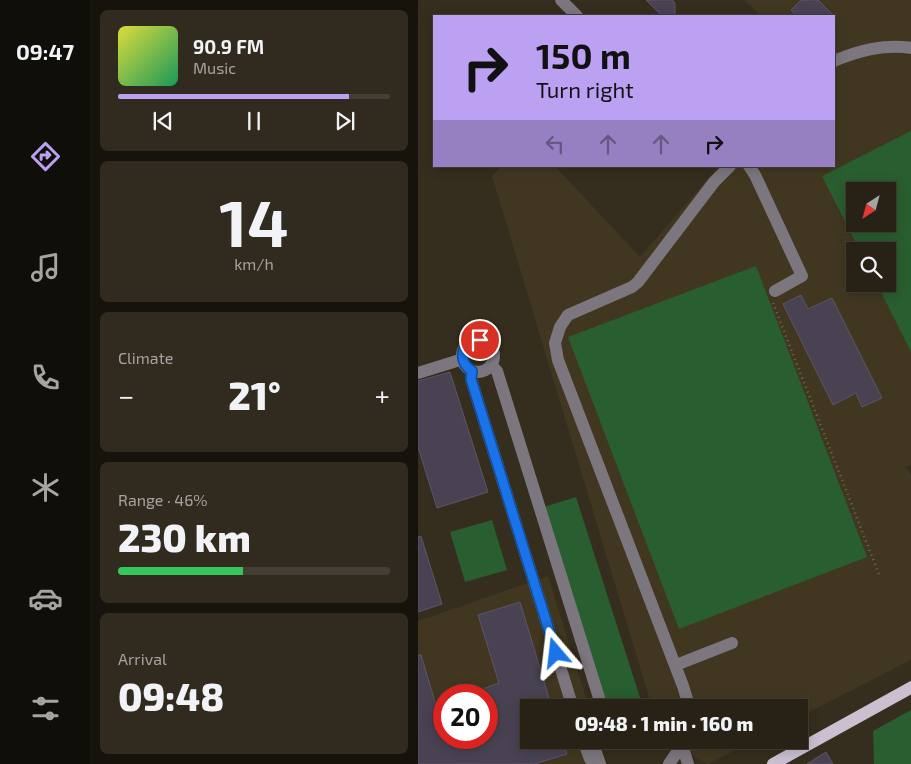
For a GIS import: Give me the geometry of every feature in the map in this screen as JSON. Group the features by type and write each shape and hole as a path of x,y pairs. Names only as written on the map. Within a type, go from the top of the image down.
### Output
{"main road":[{"path":"774,764 912,686"}],"street":[{"path":"561,0 576,15"},
{"path":"835,61 881,46 912,48"},
{"path":"687,699 676,666 558,360 555,343 560,327 568,315 632,287 638,282 714,182 729,167"},
{"path":"751,167 802,276 775,291"},
{"path":"509,366 494,368 483,371 472,371 462,359 467,339 475,341 487,336 494,354 494,368 599,699"},
{"path":"418,373 462,359"},
{"path":"472,371 471,379 570,699"},
{"path":"676,666 732,643"},
{"path":"586,749 591,764"},
{"path":"595,749 600,764"},
{"path":"669,764 678,749"},
{"path":"684,749 688,764"}],"path":[{"path":"775,291 772,301 880,577"}],"shaded area":[{"path":"744,0 911,0 912,464 906,467 912,476 911,660 808,712 808,699 650,699 492,176 501,167 556,167 640,257 718,167 835,167 835,15 760,15"},
{"path":"548,576 586,699 520,699 520,749 602,749 606,764 418,764 418,621"},
{"path":"679,749 737,749 708,764"}],"green space":[{"path":"911,131 911,352 881,292 896,292 896,242 855,242 850,232 896,232 896,182 846,182 846,223 822,176"},
{"path":"756,266 867,557 679,629 568,337"},
{"path":"576,497 640,699 605,699 544,507"},
{"path":"492,520 507,570 465,582 450,532"},
{"path":"911,710 911,764 874,764 873,731"}],"building":[{"path":"646,0 672,0 675,3 675,15 661,15"},
{"path":"801,0 818,0 833,15 796,15 791,10"},
{"path":"801,295 808,309 832,298 882,398 862,407 856,393 833,405 783,304"},
{"path":"450,372 488,492 437,508 418,447 418,381"},
{"path":"421,536 442,604 418,612 418,537"},
{"path":"520,602 549,699 520,699 520,749 565,749 567,754 534,764 418,764 418,655 421,655 433,695 433,749 498,749 498,684 496,684 499,683 478,615"},
{"path":"826,752 833,764 807,764"}],"route":[{"path":"480,340 470,342 466,346 462,359 464,364 472,371 471,379 556,653"}]}
